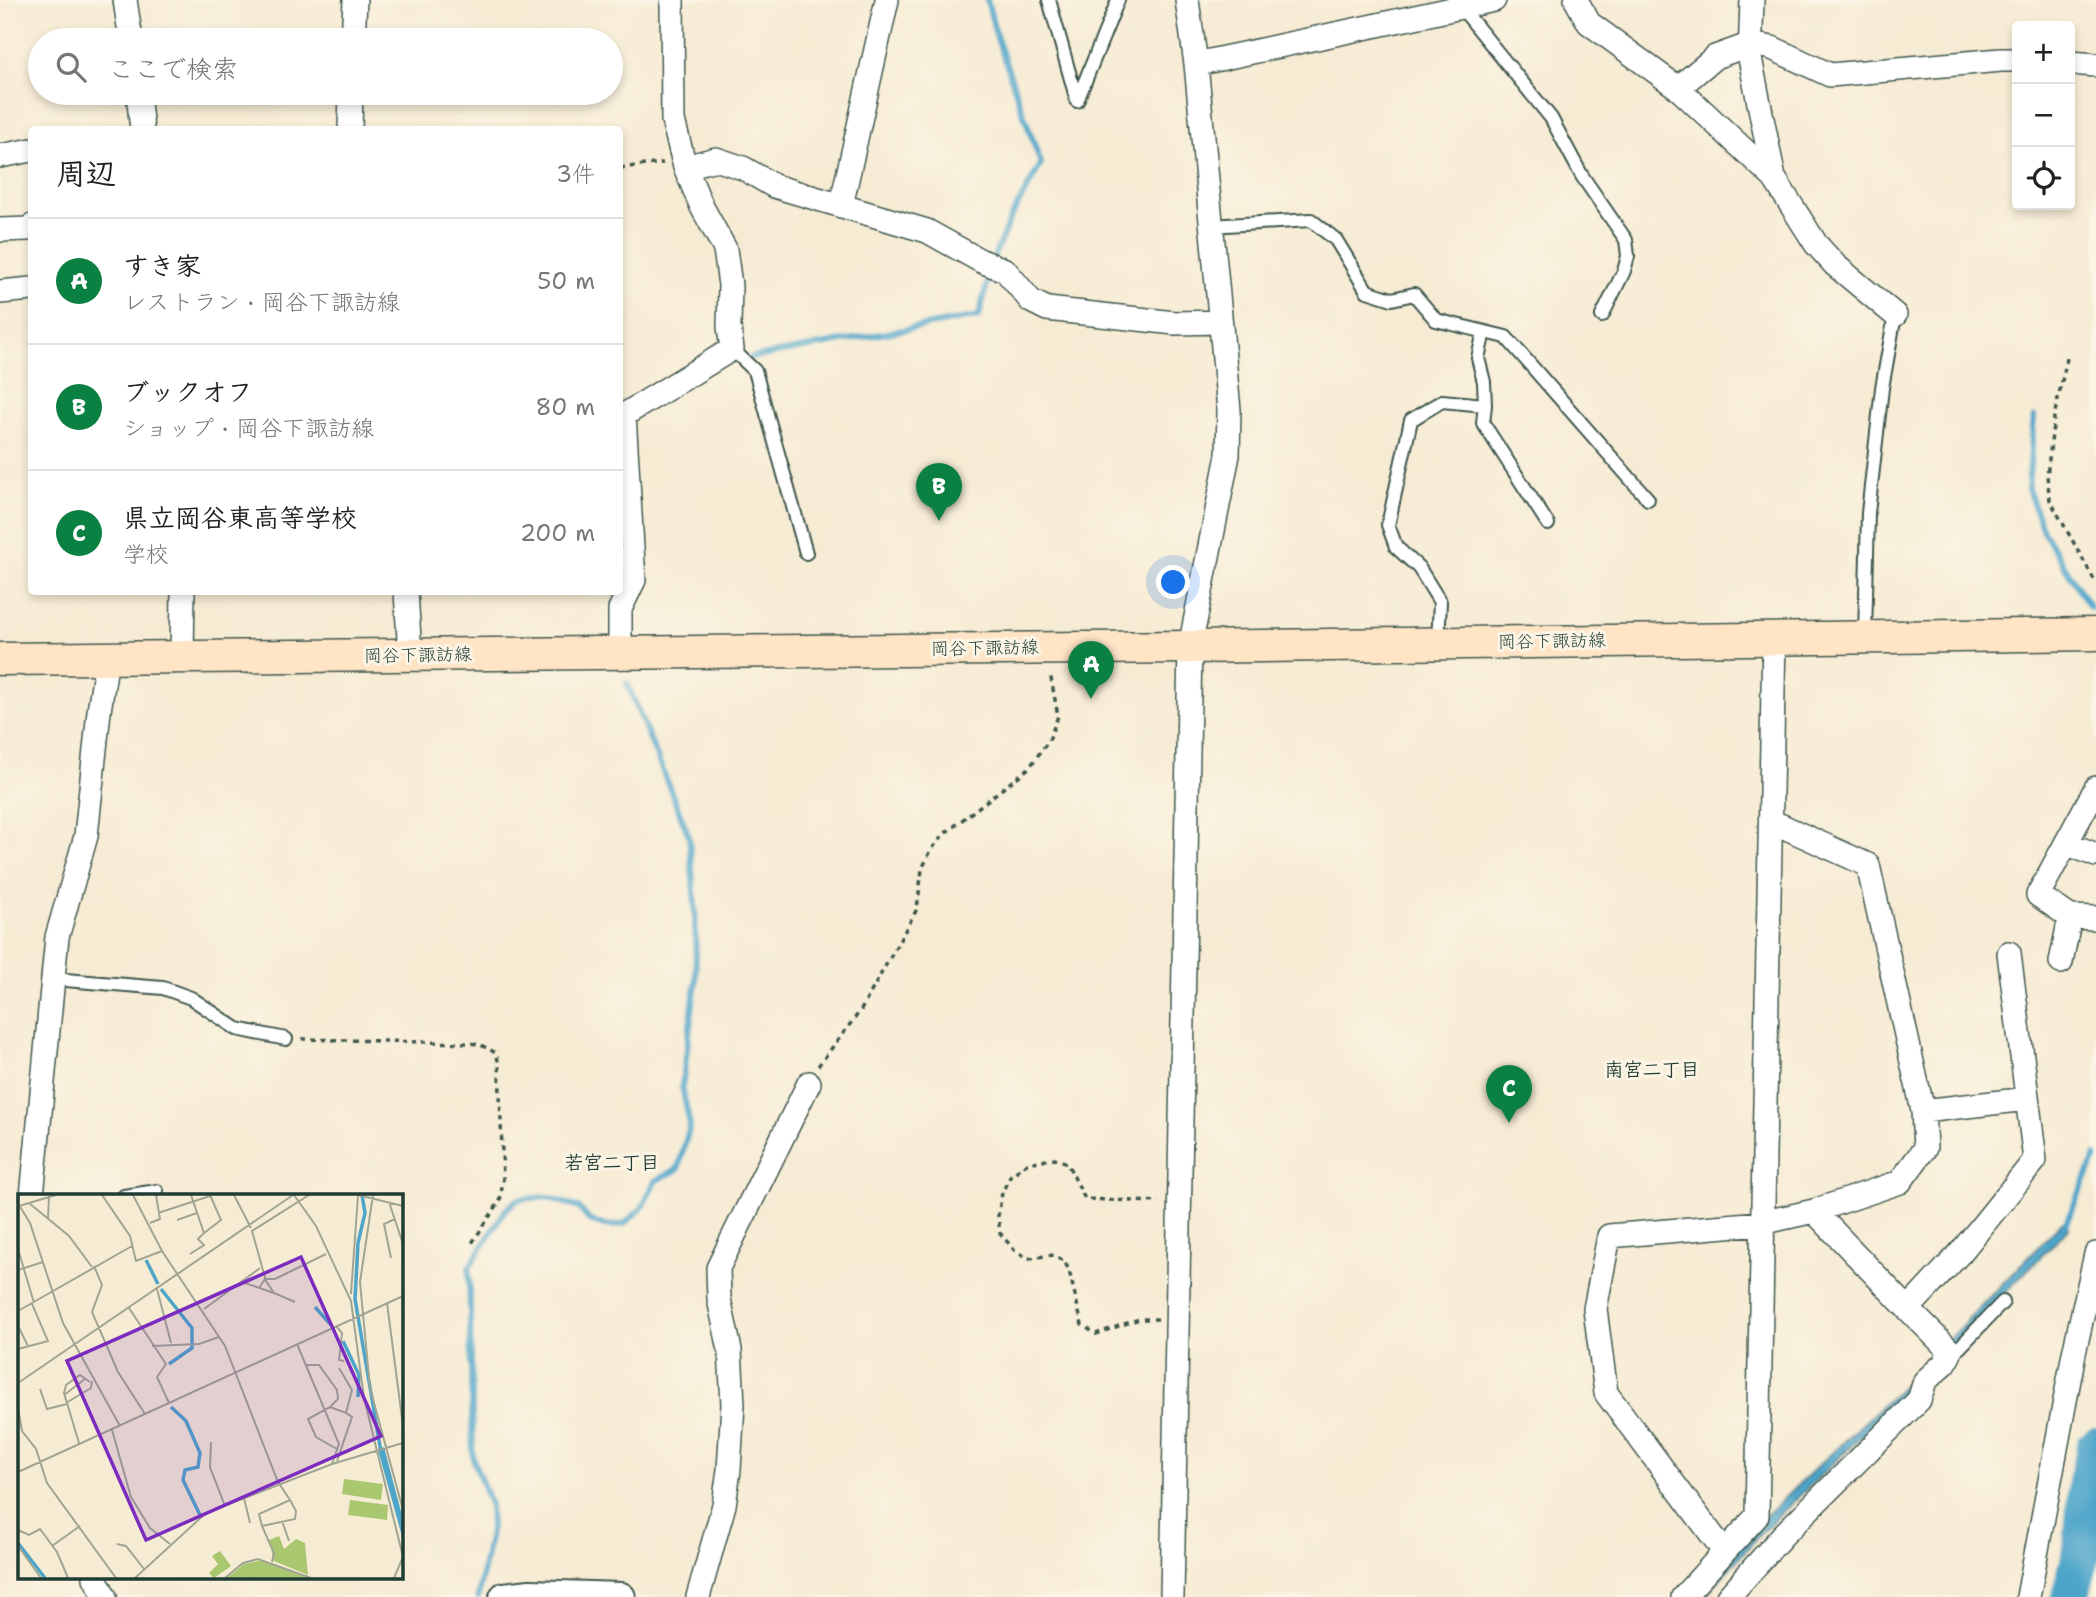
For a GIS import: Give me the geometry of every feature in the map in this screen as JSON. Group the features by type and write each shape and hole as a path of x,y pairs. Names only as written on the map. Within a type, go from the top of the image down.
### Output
{"main road":[{"name":"岡谷下諏訪線","path":"0,659 1190,647 2096,634"}],"street":[{"path":"125,0 129,28"},
{"path":"354,28 355,0"},
{"path":"620,652 620,609 634,580 624,415 732,349 729,327 730,285 725,249 702,207 684,164 673,120 673,0"},
{"path":"841,206 887,0"},
{"path":"1172,1597 1190,647 1228,455 1229,410 1196,64 1187,0"},
{"path":"1196,64 1414,13 1494,0"},
{"path":"1576,0 1589,23 1678,88 1774,178 1816,244 1835,265 1895,315"},
{"path":"1752,0 1750,58 1774,178"},
{"path":"1678,88 1715,57 1751,44 1772,48 1830,75 2012,61"},
{"path":"2075,63 2096,65"},
{"path":"139,105 142,126"},
{"path":"350,126 351,105"},
{"path":"0,156 28,151"},
{"path":"684,164 716,159 743,167 774,186 927,231 981,261 1005,270 1031,302 1047,309 1175,323 1220,322"},
{"path":"0,230 28,229"},
{"path":"0,292 28,289"},
{"path":"181,657 183,595"},
{"path":"406,595 410,655"},
{"path":"1683,1597 1757,1517 1774,638"},
{"path":"32,1194 57,937 86,836 107,658"},
{"path":"2096,788 2038,895 2070,917 2096,918"},
{"path":"1724,1551 1606,1393 1595,1308 1609,1236 1761,1223 1814,1211 1900,1182 1925,1148 1923,1111 1868,865 1771,821"},
{"path":"2066,843 2096,855"},
{"path":"2061,962 2070,917"},
{"path":"1908,1309 1961,1252 2035,1160 2009,953"},
{"path":"698,1597 724,1505 729,1470 733,1404 730,1350 719,1299 718,1268 808,1083"},
{"path":"1923,1111 2027,1099"},
{"path":"1728,1597 1783,1535 1919,1400 1926,1381 1945,1363 1947,1349 1814,1211"},
{"path":"2028,1597 2074,1353 2096,1254"},
{"path":"96,1580 105,1597"},
{"path":"504,1597 530,1594 621,1597"}],"lane":[{"path":"1049,0 1077,101 1118,0"},
{"path":"1460,6 1551,118 1582,176 1626,240 1628,256 1624,271 1602,316"},
{"path":"1210,226 1311,220 1336,240 1367,290 1392,299 1414,294 1436,320 1506,337 1648,499"},
{"path":"1865,637 1868,513 1882,388 1895,315"},
{"path":"1484,332 1478,358 1484,382 1483,423 1548,524"},
{"path":"732,349 755,371 806,553"},
{"path":"1438,643 1440,601 1419,568 1396,547 1388,525 1411,420 1443,401 1485,405"},
{"path":"53,979 163,988 191,998 237,1028 286,1039"},
{"path":"137,1194 157,1191 157,1194"},
{"path":"1947,1349 1959,1348 2003,1302"}],"path":[{"path":"623,167 684,164"},
{"path":"2067,358 2054,417 2047,476 2050,500 2096,583"},
{"path":"808,1083 860,1010 917,909 922,869 930,850 944,834 1030,768 1049,740 1058,716 1046,647"},
{"path":"286,1039 464,1043 486,1046 496,1054 499,1064 503,1180 500,1201 472,1244"},
{"path":"1177,1320 1139,1319 1097,1335 1082,1325 1069,1270 1064,1261 1055,1255 1029,1258 1014,1251 1000,1233 998,1216 1002,1193 1010,1176 1028,1163 1055,1158 1067,1163 1085,1199 1179,1203"}],"water":[{"path":"2062,1222 2069,1228 1916,1383 1760,1534 1704,1597 1693,1597 1761,1520 1911,1378"}],"waterway":[{"path":"750,358 979,316 994,256 1011,217 1041,164 996,35 987,0"},
{"path":"2034,417 2028,489 2043,531 2090,607"},
{"path":"478,1597 491,1527 490,1504 473,1459 469,1268 506,1209 519,1199 548,1197 579,1208 589,1220 598,1224 624,1224 642,1208 655,1181 678,1169 690,1125 682,1087 696,981 695,904 689,836 627,683"},
{"path":"2060,1230 2065,1225 2096,1156"},
{"path":"2070,1597 2082,1551 2087,1482 2096,1447"}],"place":[{"name":"ブックオフ","path":"939,521"},
{"name":"すき家","path":"1091,699"},
{"name":"県立岡谷東高等学校","path":"1509,1123"}],"district":[{"name":"南宮二丁目","path":"1652,1069"},
{"name":"若宮二丁目","path":"612,1162"}]}
